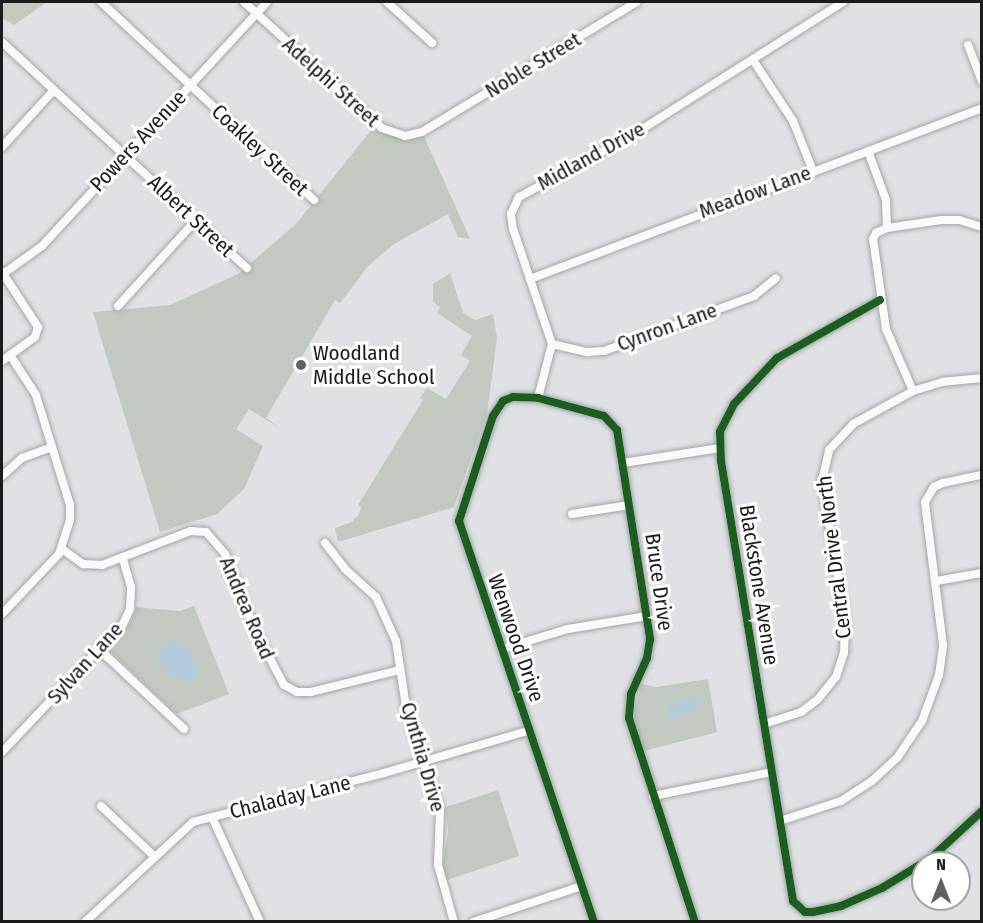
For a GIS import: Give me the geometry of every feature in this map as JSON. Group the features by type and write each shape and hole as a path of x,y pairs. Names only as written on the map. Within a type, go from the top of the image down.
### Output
{"street":[{"name":"Coakley Street","path":"101,2 314,200"},
{"name":"Adelphi Street","path":"244,2 387,132 412,135 429,128"},
{"name":"Powers Avenue","path":"2,273 42,246 267,2"},
{"path":"387,2 432,43"},
{"name":"Noble Street","path":"429,128 638,2"},
{"name":"Midland Drive","path":"552,344 511,214 519,197 636,133 843,2"},
{"name":"Albert Street","path":"3,43 247,268"},
{"path":"968,45 981,81"},
{"path":"753,60 793,121 813,171"},
{"path":"2,147 54,90"},
{"name":"Meadow Lane","path":"530,279 981,108"},
{"path":"868,151 886,200 887,228"},
{"path":"118,306 196,220"},
{"path":"914,391 890,346 880,300 873,239 876,233 887,228 940,220 959,220 981,227"},
{"path":"2,273 38,327 35,337 2,361"},
{"name":"Cynron Lane","path":"552,344 588,352 604,351 754,296 776,278"},
{"name":"Blackstone Avenue","path":"880,300 777,358 730,409 720,432 720,448 793,901 805,912 841,906 896,880 931,858 981,811"},
{"path":"538,398 552,344"},
{"path":"2,614 62,549 68,536 70,505 36,394 10,356"},
{"name":"Central Drive North","path":"764,724 801,712 818,699 836,677 844,653 845,618 822,481 829,450 853,424 914,391 942,382 981,378"},
{"name":"Wenwood Drive","path":"538,398 513,397 498,407 460,512 464,541 594,921"},
{"name":"Bruce Drive","path":"538,398 613,422 623,463 650,648 631,694 629,718 695,921"},
{"path":"2,476 22,458 52,447"},
{"path":"623,463 720,448"},
{"path":"780,821 825,807 855,793 885,770 909,742 930,702 939,675 943,625 924,513 927,497 943,483 981,475"},
{"path":"572,514 629,505"},
{"name":"Andrea Road","path":"62,549 90,565 123,559 191,531 206,532 214,538 225,554 277,678 292,690 311,692 400,670"},
{"name":"Cynthia Drive","path":"325,543 336,560 382,607 396,641 407,713 441,814 438,865 454,921"},
{"name":"Sylvan Lane","path":"2,752 117,633 130,609 131,587 123,559"},
{"path":"936,581 981,573"},
{"path":"502,650 568,629 647,616"},
{"path":"100,651 184,729"},
{"name":"Chaladay Lane","path":"85,921 188,824 424,762 528,730"},
{"path":"653,796 772,772"},
{"path":"101,806 154,856"},
{"path":"212,818 260,921"},
{"path":"473,921 582,885"}],"shaded area":[{"path":"2,2 47,2 14,25 2,18"},
{"path":"376,124 393,134 422,132 470,239 458,237 448,214 394,244 369,265 340,303 335,300 266,418 281,429 249,409 236,429 263,446 244,489 217,514 160,532 93,312 170,305 238,274 296,224"},
{"path":"450,273 463,313 475,320 493,314 497,338 487,413 454,507 338,542 335,528 352,522 359,514 361,507 358,505 423,400 420,398 427,388 446,399 470,361 461,355 472,336 437,313 440,307 433,302 433,284"},
{"path":"194,606 229,694 177,714 109,650 130,624 136,607 180,611"},
{"path":"708,679 717,732 644,751 634,717 641,684 656,687"},
{"path":"498,790 519,856 447,880 443,865 448,832 446,807"}],"water":[{"path":"172,641 188,646 198,671 192,681 166,673 157,661 160,648"},
{"path":"693,697 700,699 700,707 672,719 668,715 669,703"}],"cycle path":[{"path":"880,300 777,358 734,404 720,432 721,461 793,901 805,912 813,912 841,906 882,888 931,858 982,811"},
{"path":"594,922 459,521 493,416 503,401 513,397 538,398 604,416 617,430 650,639 647,658 631,694 629,718 695,922"}],"place":[{"name":"Woodland Middle School","path":"301,365"}]}
